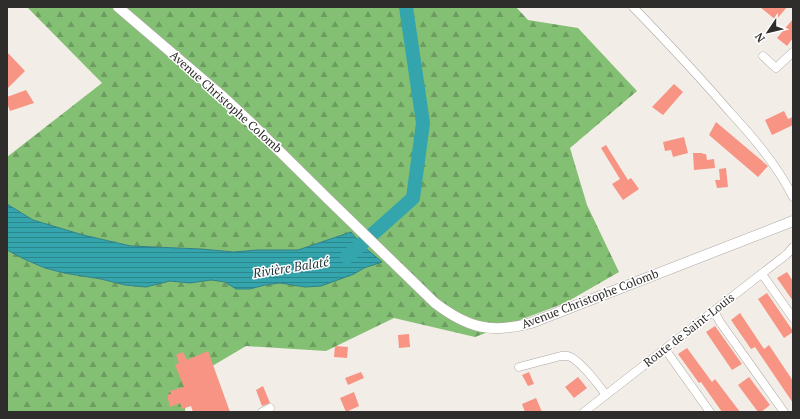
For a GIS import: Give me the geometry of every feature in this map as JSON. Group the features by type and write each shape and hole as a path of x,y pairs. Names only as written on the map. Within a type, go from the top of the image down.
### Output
{"street":[{"name":"Avenue Christophe Colomb","path":"118,7 252,124 435,303 459,320 487,328 502,329 531,323 793,221"},
{"path":"633,7 748,131 788,186 793,197"},
{"path":"763,56 776,68 793,52"},
{"name":"Route de Saint-Louis","path":"584,412 762,274 787,254 793,247"},
{"path":"762,274 793,318"},
{"path":"714,311 720,322 784,412"},
{"path":"665,349 710,412"},
{"path":"519,367 561,356 568,356 580,364 606,394"},
{"path":"262,412 270,408"}],"green space":[{"path":"27,7 516,7 528,20 578,28 637,91 570,148 587,205 619,272 565,303 475,337 394,318 326,351 246,346 187,381 185,412 7,412 7,250 45,268 125,285 146,287 170,281 190,283 211,280 225,282 236,289 250,289 280,283 305,287 354,274 364,268 381,262 362,245 351,232 298,250 257,250 234,252 131,246 83,235 33,220 7,204 7,157 102,83"}],"water":[{"path":"7,204 33,220 83,235 131,246 234,252 257,250 298,250 351,232 362,245 382,262 321,286 305,287 280,283 250,289 236,289 225,282 211,280 190,283 170,281 146,287 125,285 45,268 7,250"}],"building":[{"path":"760,7 787,7 776,20"},
{"path":"793,19 793,38 787,46 777,38"},
{"path":"7,52 25,71 7,89"},
{"path":"674,84 683,92 663,115 652,107"},
{"path":"26,90 34,103 10,111 7,103 7,97"},
{"path":"784,111 788,119 793,117 793,125 772,135 765,120"},
{"path":"716,122 768,166 758,177 709,135"},
{"path":"684,137 688,153 673,157 671,150 665,151 663,142"},
{"path":"606,145 628,180 631,178 639,189 623,200 612,184 620,179 601,148"},
{"path":"693,153 706,154 707,160 714,159 715,168 694,170"},
{"path":"726,168 728,187 717,188 715,180 720,180 719,169"},
{"path":"787,272 793,281 793,301 777,278"},
{"path":"767,293 793,331 784,338 758,299"},
{"path":"740,313 764,349 769,345 793,381 793,403 755,347 751,349 731,320"},
{"path":"715,326 742,364 732,370 706,332"},
{"path":"409,334 410,347 399,348 398,335"},
{"path":"335,346 348,347 347,358 334,357"},
{"path":"687,348 712,382 715,379 740,412 722,412 701,382 699,383 678,354"},
{"path":"208,351 230,412 193,412 191,406 182,409 180,403 170,407 167,395 171,394 170,391 184,387 175,365 179,363 176,355 183,352 187,360"},
{"path":"361,372 364,378 348,385 345,378"},
{"path":"529,372 534,384 528,386 522,375"},
{"path":"578,377 587,388 574,398 565,387"},
{"path":"749,377 770,405 761,412 758,412 738,385"},
{"path":"263,386 270,403 262,406 256,390"},
{"path":"354,392 359,406 346,412 340,398"},
{"path":"536,398 542,412 525,412 522,404"}],"waterway":[{"name":"Rivière Balaté","path":"347,257 413,198 423,123 406,7"}]}
